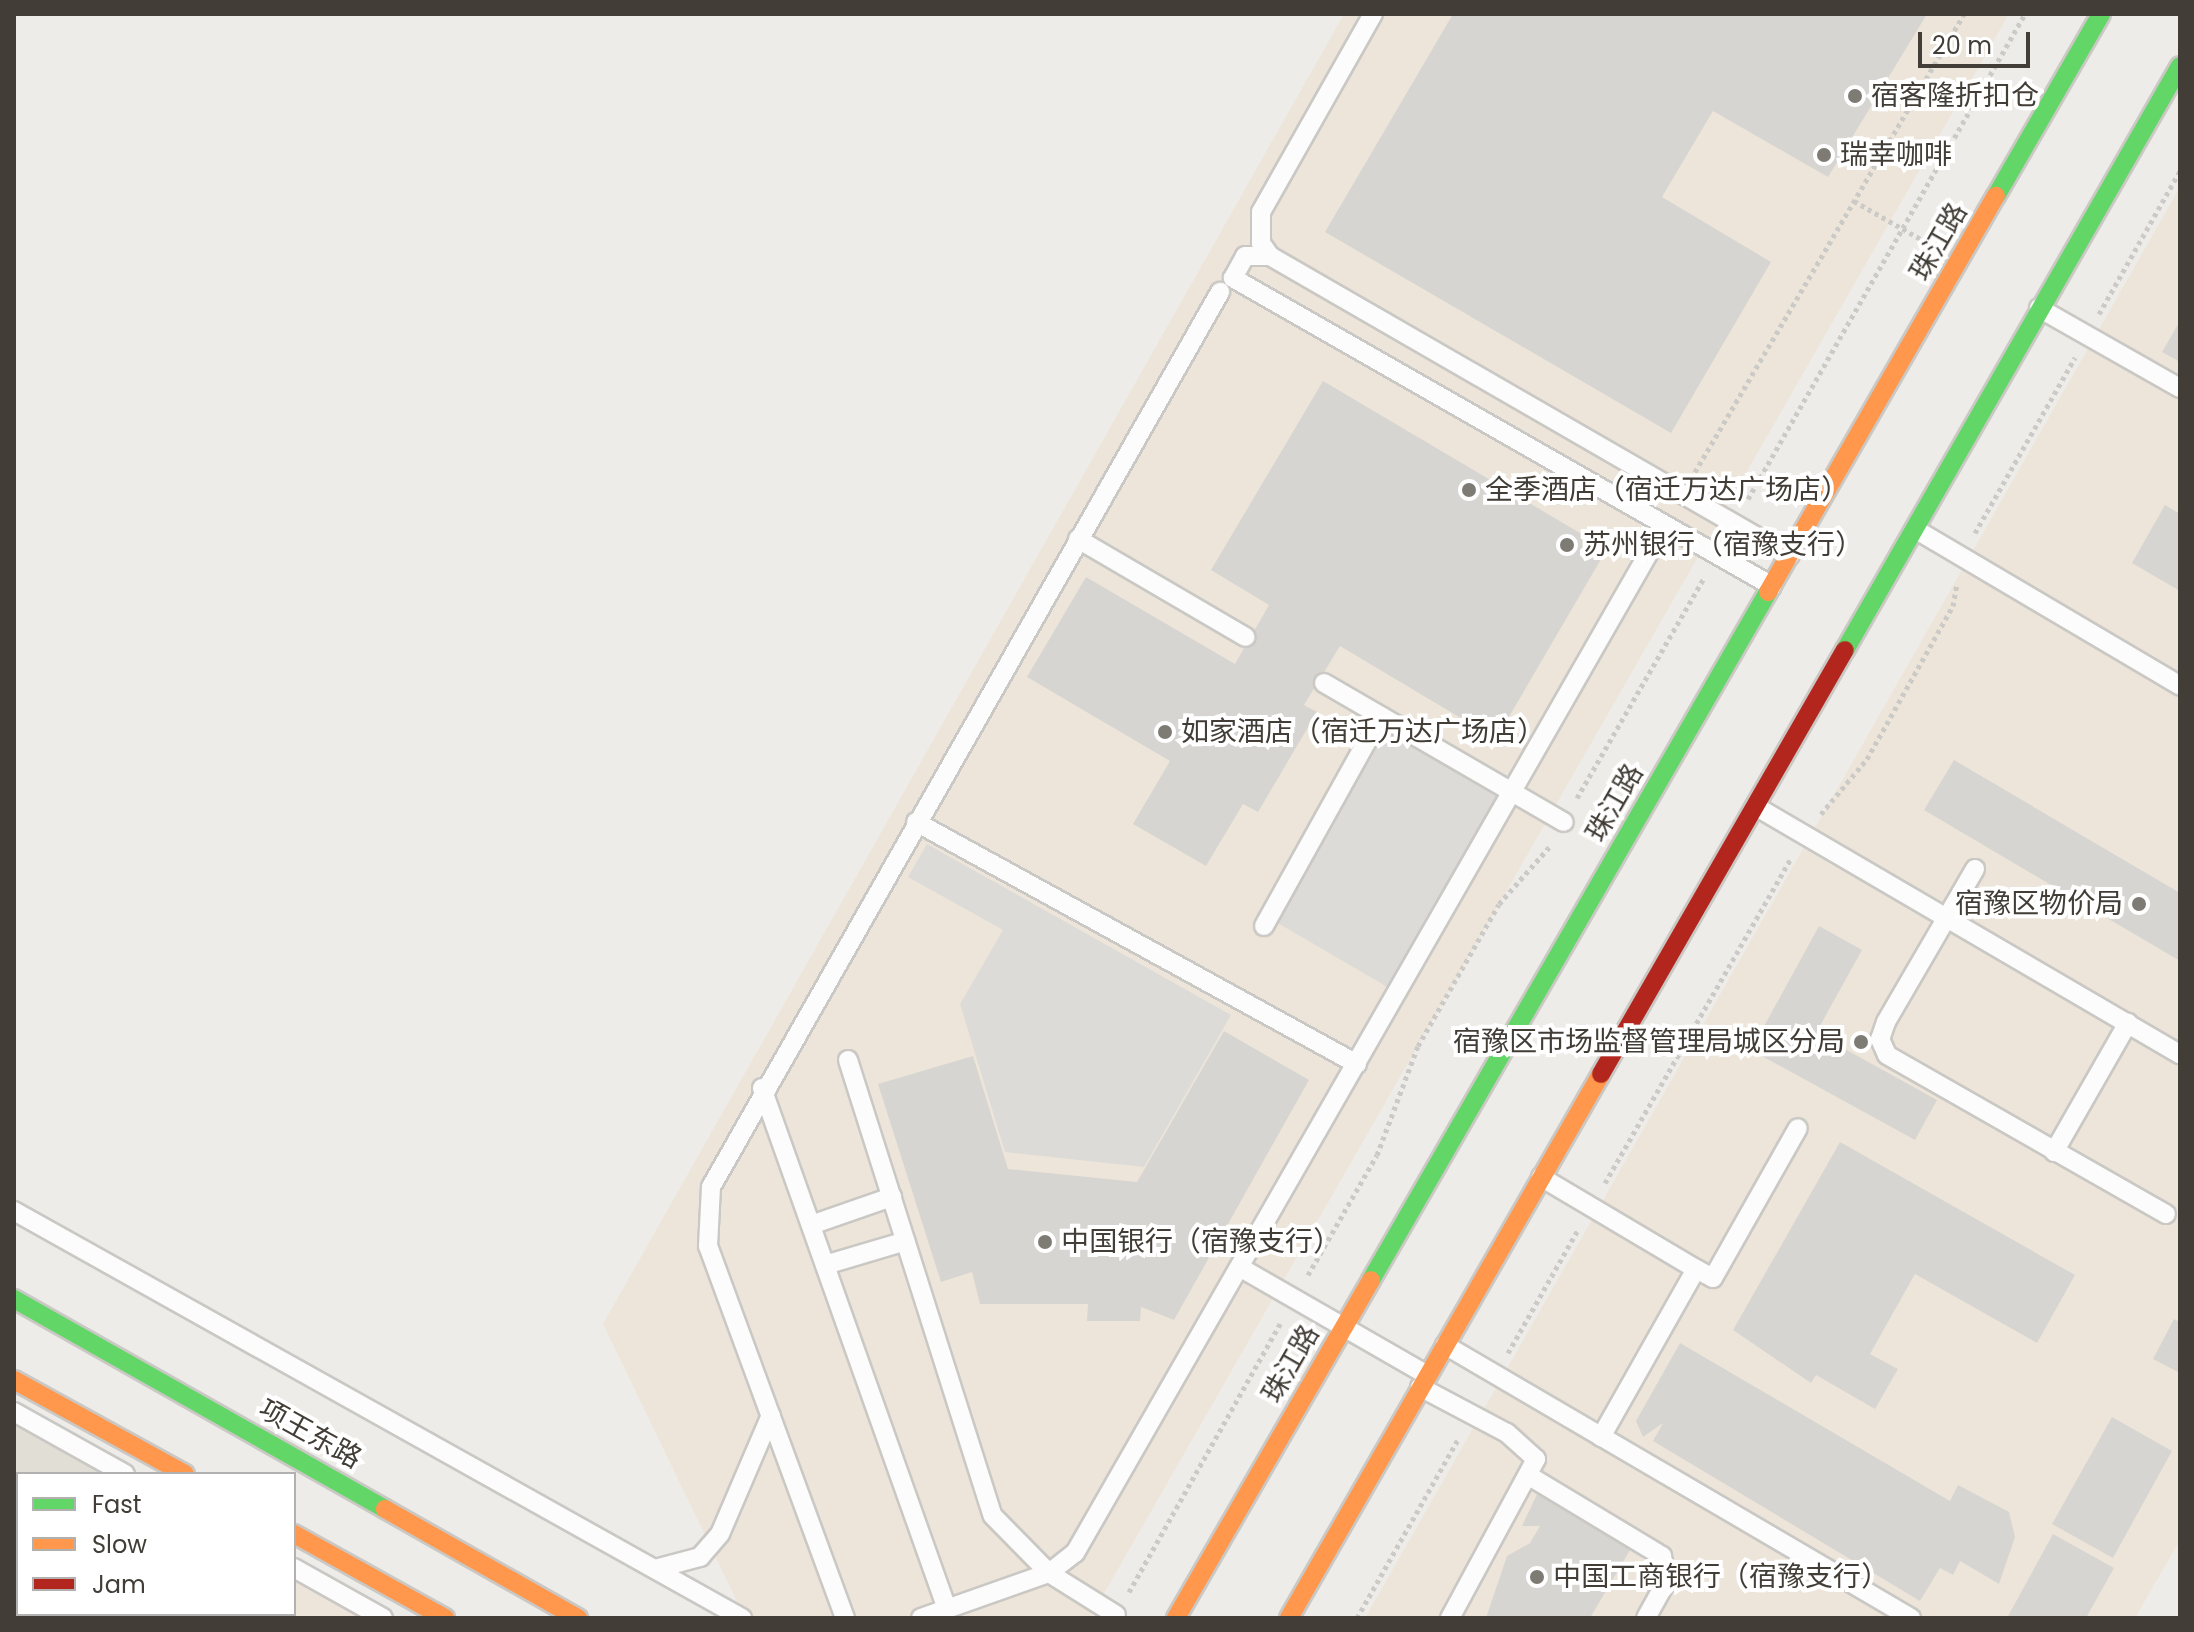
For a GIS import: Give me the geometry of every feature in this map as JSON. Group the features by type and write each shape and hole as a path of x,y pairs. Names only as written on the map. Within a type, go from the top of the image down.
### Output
{"street":[{"name":"珠江路","path":"1176,1618 2101,14"},
{"path":"1289,1618 2180,66"},
{"name":"项王东路","path":"14,1299 571,1616"},
{"path":"14,1380 181,1472"},
{"path":"296,1535 445,1618"}],"lane":[{"path":"1373,14 1261,212 1261,243 1270,256 1790,556"},
{"path":"1270,256 1245,256 1233,278 1772,586"},
{"path":"845,1618 708,1246 706,1218 722,1158 1220,292"},
{"path":"2039,308 2180,388"},
{"path":"1915,529 2180,686"},
{"path":"1078,539 1246,637"},
{"path":"921,1618 1049,1573 1075,1553 1655,542"},
{"path":"1324,683 1564,822"},
{"path":"1264,926 1381,716"},
{"path":"1755,806 2180,1054"},
{"path":"916,822 1357,1064"},
{"path":"1975,869 1886,1022 1880,1039 1887,1055 2166,1214"},
{"path":"2054,1152 2128,1023"},
{"path":"848,1060 993,1516 1049,1573 1116,1615"},
{"path":"762,1088 947,1609"},
{"path":"1541,1177 1713,1278 1798,1128"},
{"path":"811,1225 892,1197"},
{"path":"14,1211 742,1618"},
{"path":"825,1265 906,1241"},
{"path":"1241,1268 1344,1327 1473,1414 1527,1445 1536,1459 1531,1477 1450,1618"},
{"path":"1601,1437 1696,1269"},
{"path":"1445,1345 1911,1618"},
{"path":"14,1412 121,1472"},
{"path":"655,1569 700,1557 720,1534 771,1415"},
{"path":"1531,1477 1662,1556 1667,1580 1646,1618"},
{"path":"296,1569 383,1618"}],"path":[{"path":"1682,494 1964,14"},
{"path":"1496,1375 1805,834 1875,745 1953,606 1961,557 2180,171"},
{"path":"1357,1618 1473,1414"}],"shaded area":[{"path":"1344,14 2009,14 1090,1618 745,1618 603,1324"},
{"path":"2180,187 2180,1540 2135,1618 1365,1618"},
{"path":"1388,727 1502,792 1389,988 1276,922"},
{"path":"927,844 1231,1015 1144,1167 1005,1152 960,1004 1003,930 908,877"},
{"path":"14,1413 117,1472 16,1472 16,1616 175,1618 14,1618"},
{"path":"296,1574 375,1618 175,1618 296,1616"}],"building":[{"path":"1453,14 1927,14 1828,177 1713,111 1662,197 1771,262 1671,433 1325,232"},
{"path":"2180,321 2180,362 2162,352"},
{"path":"1323,381 1607,549 1496,739 1340,646 1304,705 1317,712 1258,812 1243,804 1206,866 1133,824 1170,761 1027,677 1086,577 1235,664 1269,605 1211,570"},
{"path":"2165,505 2180,514 2180,591 2132,563"},
{"path":"1954,760 2180,893 2180,961 1924,810"},
{"path":"1819,926 1862,950 1816,1033 1937,1100 1915,1140 1751,1050"},
{"path":"1224,1031 1309,1080 1174,1320 1141,1307 1140,1321 1087,1321 1088,1304 980,1304 972,1272 941,1282 878,1084 973,1056 1008,1169 1137,1182"},
{"path":"1840,1142 2075,1275 2037,1343 1915,1274 1870,1354 1898,1369 1875,1409 1816,1375 1811,1383 1733,1330"},
{"path":"2174,1319 2180,1322 2180,1373 2153,1359"},
{"path":"1680,1343 1950,1501 1958,1485 2009,1512 2015,1537 1999,1584 1960,1561 1953,1575 1940,1568 1920,1601 1653,1441 1663,1423 1643,1437 1636,1421"},
{"path":"2112,1417 2172,1451 2113,1558 2052,1524"},
{"path":"1539,1490 1630,1550 1590,1618 1486,1618 1507,1556 1530,1543 1540,1526 1522,1526"},
{"path":"2053,1534 2114,1568 2086,1618 2007,1618"},
{"path":"14,1546 16,1616 135,1618 14,1618"}],"traffic: fast":[{"path":"1996,196 2101,14"},
{"path":"1845,650 2180,66"},
{"path":"1371,1280 1768,592"},
{"path":"14,1299 385,1509"}],"traffic: slow":[{"path":"1768,592 1996,196"},
{"path":"1289,1618 1601,1074"},
{"path":"1176,1618 1371,1280"},
{"path":"14,1380 181,1472"},
{"path":"385,1509 578,1618"},
{"path":"296,1535 445,1618"}],"traffic: jam":[{"path":"1601,1074 1845,650"}],"place":[{"name":"宿客隆折扣仓","path":"1855,96"},
{"name":"瑞幸咖啡","path":"1824,155"},
{"name":"全季酒店（宿迁万达广场店）","path":"1469,490"},
{"name":"苏州银行（宿豫支行）","path":"1567,545"},
{"name":"如家酒店（宿迁万达广场店）","path":"1165,732"},
{"name":"宿豫区物价局","path":"2139,904"},
{"name":"宿豫区市场监督管理局城区分局","path":"1861,1042"},
{"name":"中国银行（宿豫支行）","path":"1045,1242"},
{"name":"中国工商银行（宿豫支行）","path":"1537,1577"}]}
